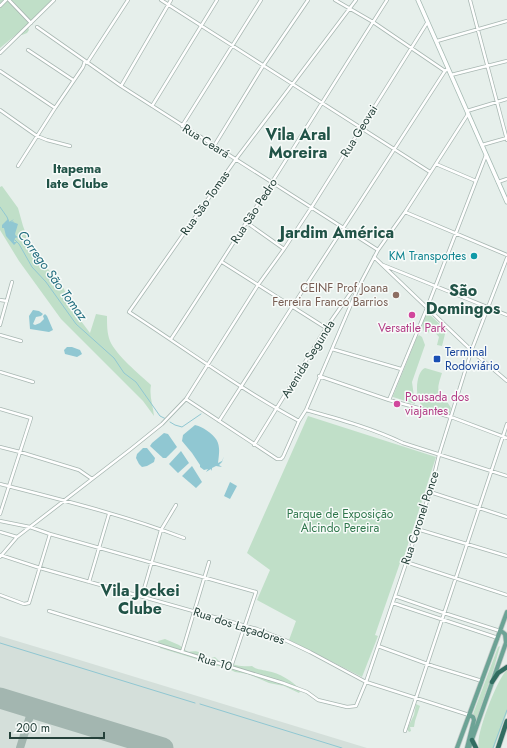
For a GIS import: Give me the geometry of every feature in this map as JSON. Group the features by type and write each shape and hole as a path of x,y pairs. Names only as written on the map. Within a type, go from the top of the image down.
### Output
{"highway":[{"path":"492,682 498,673 507,667"},
{"path":"498,748 506,731 507,721"},
{"path":"472,740 476,748"}],"main road":[{"path":"457,748 507,612"},
{"path":"468,748 507,641 501,631"},
{"path":"468,748 474,720 473,717 469,715"}],"street":[{"path":"0,6 6,0"},
{"path":"9,0 31,23"},
{"path":"0,53 54,0"},
{"path":"18,166 73,80 128,0"},
{"path":"161,0 263,66 323,102 430,172"},
{"path":"120,86 171,0"},
{"path":"152,106 217,0"},
{"path":"182,126 261,0"},
{"path":"214,146 263,66 308,0"},
{"path":"335,0 373,22 447,70"},
{"name":"Rua São Tomas","path":"171,339 129,312 236,159 356,0"},
{"name":"Rua São Pedro","path":"171,339 222,262 387,0"},
{"path":"418,0 427,23 437,42 447,70 451,75 468,112 507,202"},
{"path":"470,0 507,139 482,146"},
{"path":"437,42 507,21"},
{"name":"Rua Geovai","path":"0,555 17,537 162,424 186,399 258,285 311,208 427,23"},
{"name":"Rua Ceará","path":"37,27 120,86 378,250"},
{"path":"28,50 73,80"},
{"path":"451,75 507,61"},
{"path":"219,421 344,229 394,149 447,70"},
{"path":"0,72 55,108"},
{"path":"468,112 507,99"},
{"path":"0,110 37,136 70,146"},
{"name":"Avenida Segunda","path":"254,445 326,328 352,291 358,288 378,250 405,212 468,112"},
{"path":"389,400 427,308 486,154"},
{"path":"436,164 476,181"},
{"path":"498,182 507,179"},
{"path":"405,212 507,257"},
{"path":"246,222 284,249"},
{"path":"374,257 472,351 507,381"},
{"name":"Rua Coronel Ponce","path":"366,682 430,492 472,351 507,257"},
{"path":"222,262 326,328"},
{"path":"382,265 507,315"},
{"path":"0,325 12,282"},
{"path":"186,399 254,445 281,460 299,421 306,410 319,376 358,288"},
{"path":"0,300 7,301"},
{"path":"0,335 21,340"},
{"path":"171,339 241,386 299,421"},
{"path":"332,349 401,369"},
{"path":"0,372 33,382"},
{"path":"319,376 389,400 452,417 507,438"},
{"path":"0,409 31,418 0,514"},
{"path":"306,410 507,476"},
{"path":"405,731 507,424"},
{"path":"0,447 79,470 92,479"},
{"path":"0,484 110,514 184,538"},
{"path":"430,492 507,517"},
{"path":"142,596 161,530 176,505"},
{"path":"89,582 110,514"},
{"path":"0,521 30,527 256,592 231,667"},
{"path":"417,529 468,543 507,556"},
{"path":"0,532 17,537"},
{"path":"0,595 24,604 29,603 50,534"},
{"name":"Rua dos Laçadores","path":"0,555 40,568 245,626 285,640 366,682 469,715"},
{"path":"182,652 205,577 208,562"},
{"path":"406,562 507,595"},
{"path":"395,596 444,614 501,631"},
{"path":"392,603 498,638"},
{"name":"Rua 10","path":"48,611 283,683 307,692 318,700 347,707 356,706 366,682"},
{"path":"378,646 482,681"}],"shaded area":[{"path":"0,636 60,654 367,748 0,748"}],"green space":[{"path":"0,0 56,0 28,27 29,30 27,33 22,35 18,33 0,48"},
{"path":"2,186 18,208 29,242 36,254 64,289 72,309 90,333 96,314 107,316 108,335 113,346 128,364 151,385 154,416 143,401 61,319 19,261 0,230 0,187"},
{"path":"428,313 446,330 442,346 437,345 439,337 431,328 428,333 425,333 423,330 423,321"},
{"path":"419,335 422,337 425,345 412,382 415,404 393,396"},
{"path":"425,368 442,373 438,390 451,408 449,415 424,407 421,404 417,394 417,387 419,375"},
{"name":"Parque de Exposição Alcindo Pereira","path":"308,416 436,457 403,560 401,560 375,635 378,636 362,677 289,640 296,621 257,600 270,570 247,553"},
{"path":"165,639 179,645 188,652 197,651 208,659 215,657 220,662 225,664 228,661 236,665 252,666 257,669 272,672 290,681 301,690 299,693 284,686 269,683 248,674 235,672 225,667 213,665 211,663 160,648 158,641"},
{"path":"500,646 494,668 470,739 476,721 473,714 498,647"},
{"path":"507,670 507,713 494,748 479,748 478,742 483,721 498,684"},
{"path":"416,704 420,706 414,727 410,727 411,731 409,732 407,729 414,715"}],"water":[{"path":"8,219 9,222 14,219 11,222 14,221 13,222 18,224 15,234 19,237 15,238 14,242 17,242 14,245 6,236 4,228 2,228 2,225"},
{"path":"33,310 39,311 43,314 36,317 33,324 35,325 40,323 44,319 43,316 45,314 53,330 49,332 30,329 29,316"},
{"path":"67,347 80,350 82,354 77,357 65,354 64,350"},
{"path":"195,425 206,430 217,441 219,448 218,463 222,461 224,456 222,462 219,465 222,467 216,466 212,468 212,471 211,469 206,472 208,469 204,470 200,467 192,453 182,441 183,435"},
{"path":"164,433 168,434 177,447 166,458 163,458 150,446"},
{"path":"143,448 147,448 155,458 154,462 142,467 136,458 137,454"},
{"path":"181,451 189,463 178,473 169,464"},
{"path":"192,466 202,482 196,488 182,476"},
{"path":"230,482 237,486 230,499 224,496"}],"waterway":[{"name":"Corrego São Tomaz","path":"0,207 9,222"},
{"name":"Corrego São Tomaz","path":"15,240 19,244 32,267 46,282 76,324 114,358 124,373 136,382 160,416 166,419"},
{"name":"Corrego São Tomaz","path":"170,422 182,427 201,414"},
{"path":"0,643 195,703"},
{"path":"200,704 342,748"},
{"path":"493,748 507,710"}],"taxiway":[{"path":"20,748 30,716 29,710 26,706"},
{"path":"30,716 35,711 41,710"}],"runway":[{"path":"0,698 163,748"}],"place":[{"name":"KM Transportes","path":"474,256"},
{"name":"CEINF Prof Joana Ferreira Franco Barrios","path":"396,295"},
{"name":"Versatile Park","path":"412,315"},
{"name":"Terminal Rodoviário","path":"437,359"},
{"name":"Pousada dos viajantes","path":"397,404"}],"district":[{"name":"Vila Aral Moreira","path":"298,143"},
{"name":"Itapema Iate Clube","path":"77,176"},
{"name":"Jardim América","path":"337,232"},
{"name":"São Domingos","path":"463,299"},
{"name":"Vila Jockei Clube","path":"140,599"}]}
